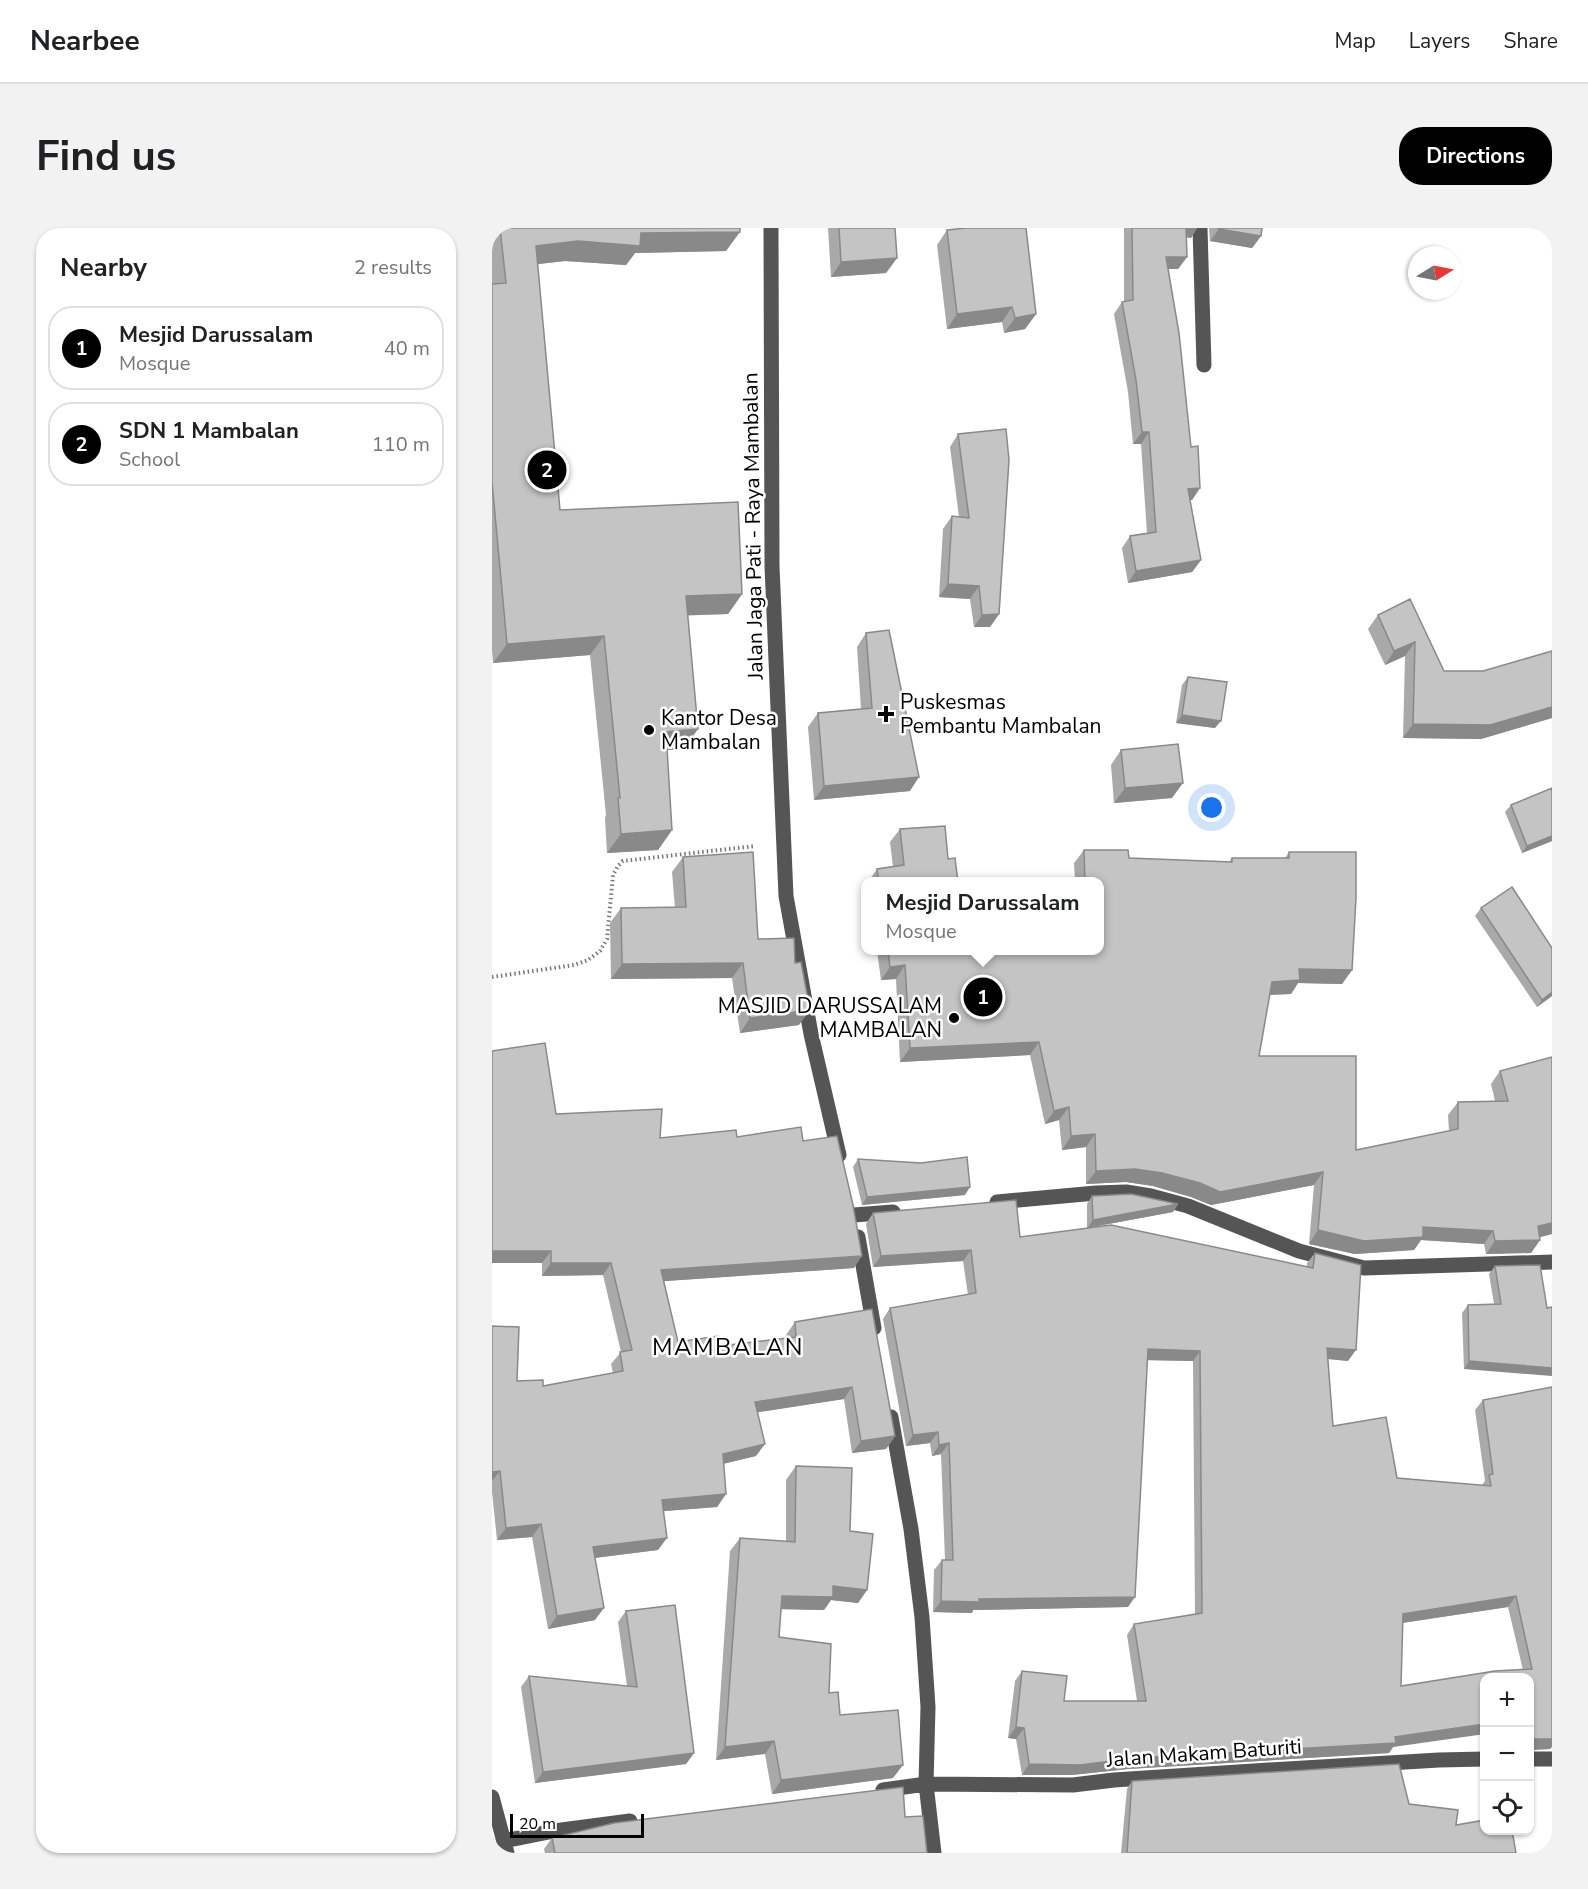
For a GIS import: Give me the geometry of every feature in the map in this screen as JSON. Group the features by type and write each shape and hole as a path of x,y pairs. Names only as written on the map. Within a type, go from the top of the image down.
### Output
{"street":[{"name":"Jalan Jaga Pati - Raya Mambalan","path":"771,228 772,566 786,896 811,1034 843,1172"},
{"path":"1200,228 1204,365"},
{"path":"981,1204 1126,1192 1188,1206 1299,1251 1364,1268 1552,1262"},
{"path":"877,1343 852,1210 911,1210"},
{"path":"888,1401 911,1529 922,1617 928,1707 926,1784 934,1853"},
{"name":"Jalan Makam Baturiti","path":"867,1792 926,1784 1073,1785 1114,1780 1281,1769 1480,1759"},
{"path":"1534,1759 1552,1759"},
{"path":"492,1797 506,1847 554,1831 644,1820"}],"path":[{"path":"492,977 574,965 588,960 600,951 607,939 613,875 623,861 782,843"}],"building":[{"path":"500,228 740,228 740,232 641,233 640,246 578,241 536,246 560,510 738,502 742,594 686,596 698,729 666,732 672,830 621,834 618,798 620,798 604,636 507,644 492,482 492,284 506,283"},
{"path":"839,228 895,228 897,258 841,262"},
{"path":"1026,228 1036,314 1015,318 1012,307 957,314 947,230"},
{"path":"1132,228 1186,228 1187,257 1166,257 1179,333 1191,447 1198,446 1200,488 1188,489 1201,560 1136,571 1130,536 1156,532 1149,432 1142,432 1136,380 1122,302 1133,300"},
{"path":"1218,228 1262,228 1261,236"},
{"path":"1006,429 1009,460 999,614 982,615 979,586 948,584 952,516 969,518 958,434"},
{"path":"1410,599 1444,671 1483,671 1552,651 1552,707 1490,725 1413,724 1415,642 1394,651 1378,615"},
{"path":"889,630 919,777 824,786 818,713 872,708 866,633"},
{"path":"1188,677 1227,682 1221,721 1182,715"},
{"path":"1178,744 1183,783 1125,788 1121,750"},
{"path":"1552,788 1552,836 1527,846 1511,805"},
{"path":"945,826 948,859 955,858 957,877 878,877 877,869 904,865 900,829"},
{"path":"1084,850 1128,850 1129,858 1232,862 1232,858 1289,858 1289,852 1356,852 1352,970 1299,969 1300,980 1272,982 1259,1056 1356,1056 1356,1150 1458,1129 1458,1102 1508,1101 1500,1071 1552,1057 1552,1223 1538,1226 1540,1240 1495,1241 1493,1231 1423,1227 1423,1237 1364,1241 1318,1230 1323,1172 1220,1192 1200,1183 1162,1173 1135,1169 1096,1171 1095,1134 1071,1136 1069,1107 1054,1111 1039,1042 910,1048 905,965 890,967 888,955 1104,955 1104,877 1085,877"},
{"path":"753,852 758,939 794,938 795,963 801,962 810,1010 750,1018 743,963 622,964 621,908 686,907 683,857"},
{"path":"1512,887 1552,948 1552,992 1542,1000 1481,908"},
{"path":"545,1043 556,1114 662,1109 660,1138 736,1130 737,1137 801,1127 803,1141 837,1136 862,1256 661,1270 678,1342 718,1336 720,1346 796,1337 795,1322 872,1309 895,1436 861,1441 852,1387 755,1402 765,1444 723,1454 726,1494 662,1500 667,1538 593,1547 604,1608 557,1616 541,1524 506,1528 500,1471 492,1472 492,1326 519,1327 517,1381 543,1380 543,1386 623,1371 620,1352 632,1350 611,1263 551,1263 551,1251 492,1251 492,1051"},
{"path":"967,1157 970,1187 867,1197 858,1159 921,1163"},
{"path":"1131,1194 1178,1204 1093,1220 1092,1196"},
{"path":"1016,1200 1020,1237 1111,1225 1313,1268 1315,1253 1361,1265 1356,1350 1327,1348 1333,1426 1386,1417 1397,1478 1491,1486 1489,1475 1493,1474 1483,1400 1552,1387 1552,1739 1534,1739 1534,1673 1482,1673 1532,1669 1516,1596 1403,1614 1401,1686 1480,1673 1480,1725 1395,1737 1396,1743 1136,1758 1080,1765 1029,1764 1024,1728 1016,1727 1022,1671 1067,1676 1064,1701 1146,1701 1134,1624 1202,1613 1200,1351 1148,1349 1135,1597 941,1601 942,1560 953,1560 949,1443 939,1445 938,1432 913,1435 890,1308 976,1293 971,1250 881,1256 873,1213"},
{"path":"1540,1265 1547,1308 1552,1307 1552,1368 1469,1361 1468,1305 1501,1304 1495,1266"},
{"path":"796,1466 852,1468 850,1531 873,1534 867,1590 833,1586 833,1597 782,1596 779,1637 831,1644 829,1693 838,1692 840,1715 898,1710 903,1765 781,1780 774,1741 725,1747 740,1538 795,1542"},
{"path":"675,1605 694,1753 543,1772 529,1676 637,1687 626,1611"},
{"path":"1399,1764 1409,1804 1458,1810 1456,1825 1480,1821 1480,1835 1513,1835 1516,1853 1127,1853 1132,1781"},
{"path":"903,1787 905,1817 923,1816 927,1853 555,1853 552,1838 614,1823"}],"place":[{"name":"SDN 1 Mambalan","path":"547,470"},
{"name":"Puskesmas Pembantu Mambalan","path":"886,714"},
{"name":"Kantor Desa Mambalan","path":"649,730"},
{"name":"Mesjid Darussalam","path":"983,997"},
{"name":"MASJID DARUSSALAM MAMBALAN","path":"954,1018"}],"district":[{"name":"MAMBALAN","path":"728,1347"}]}
